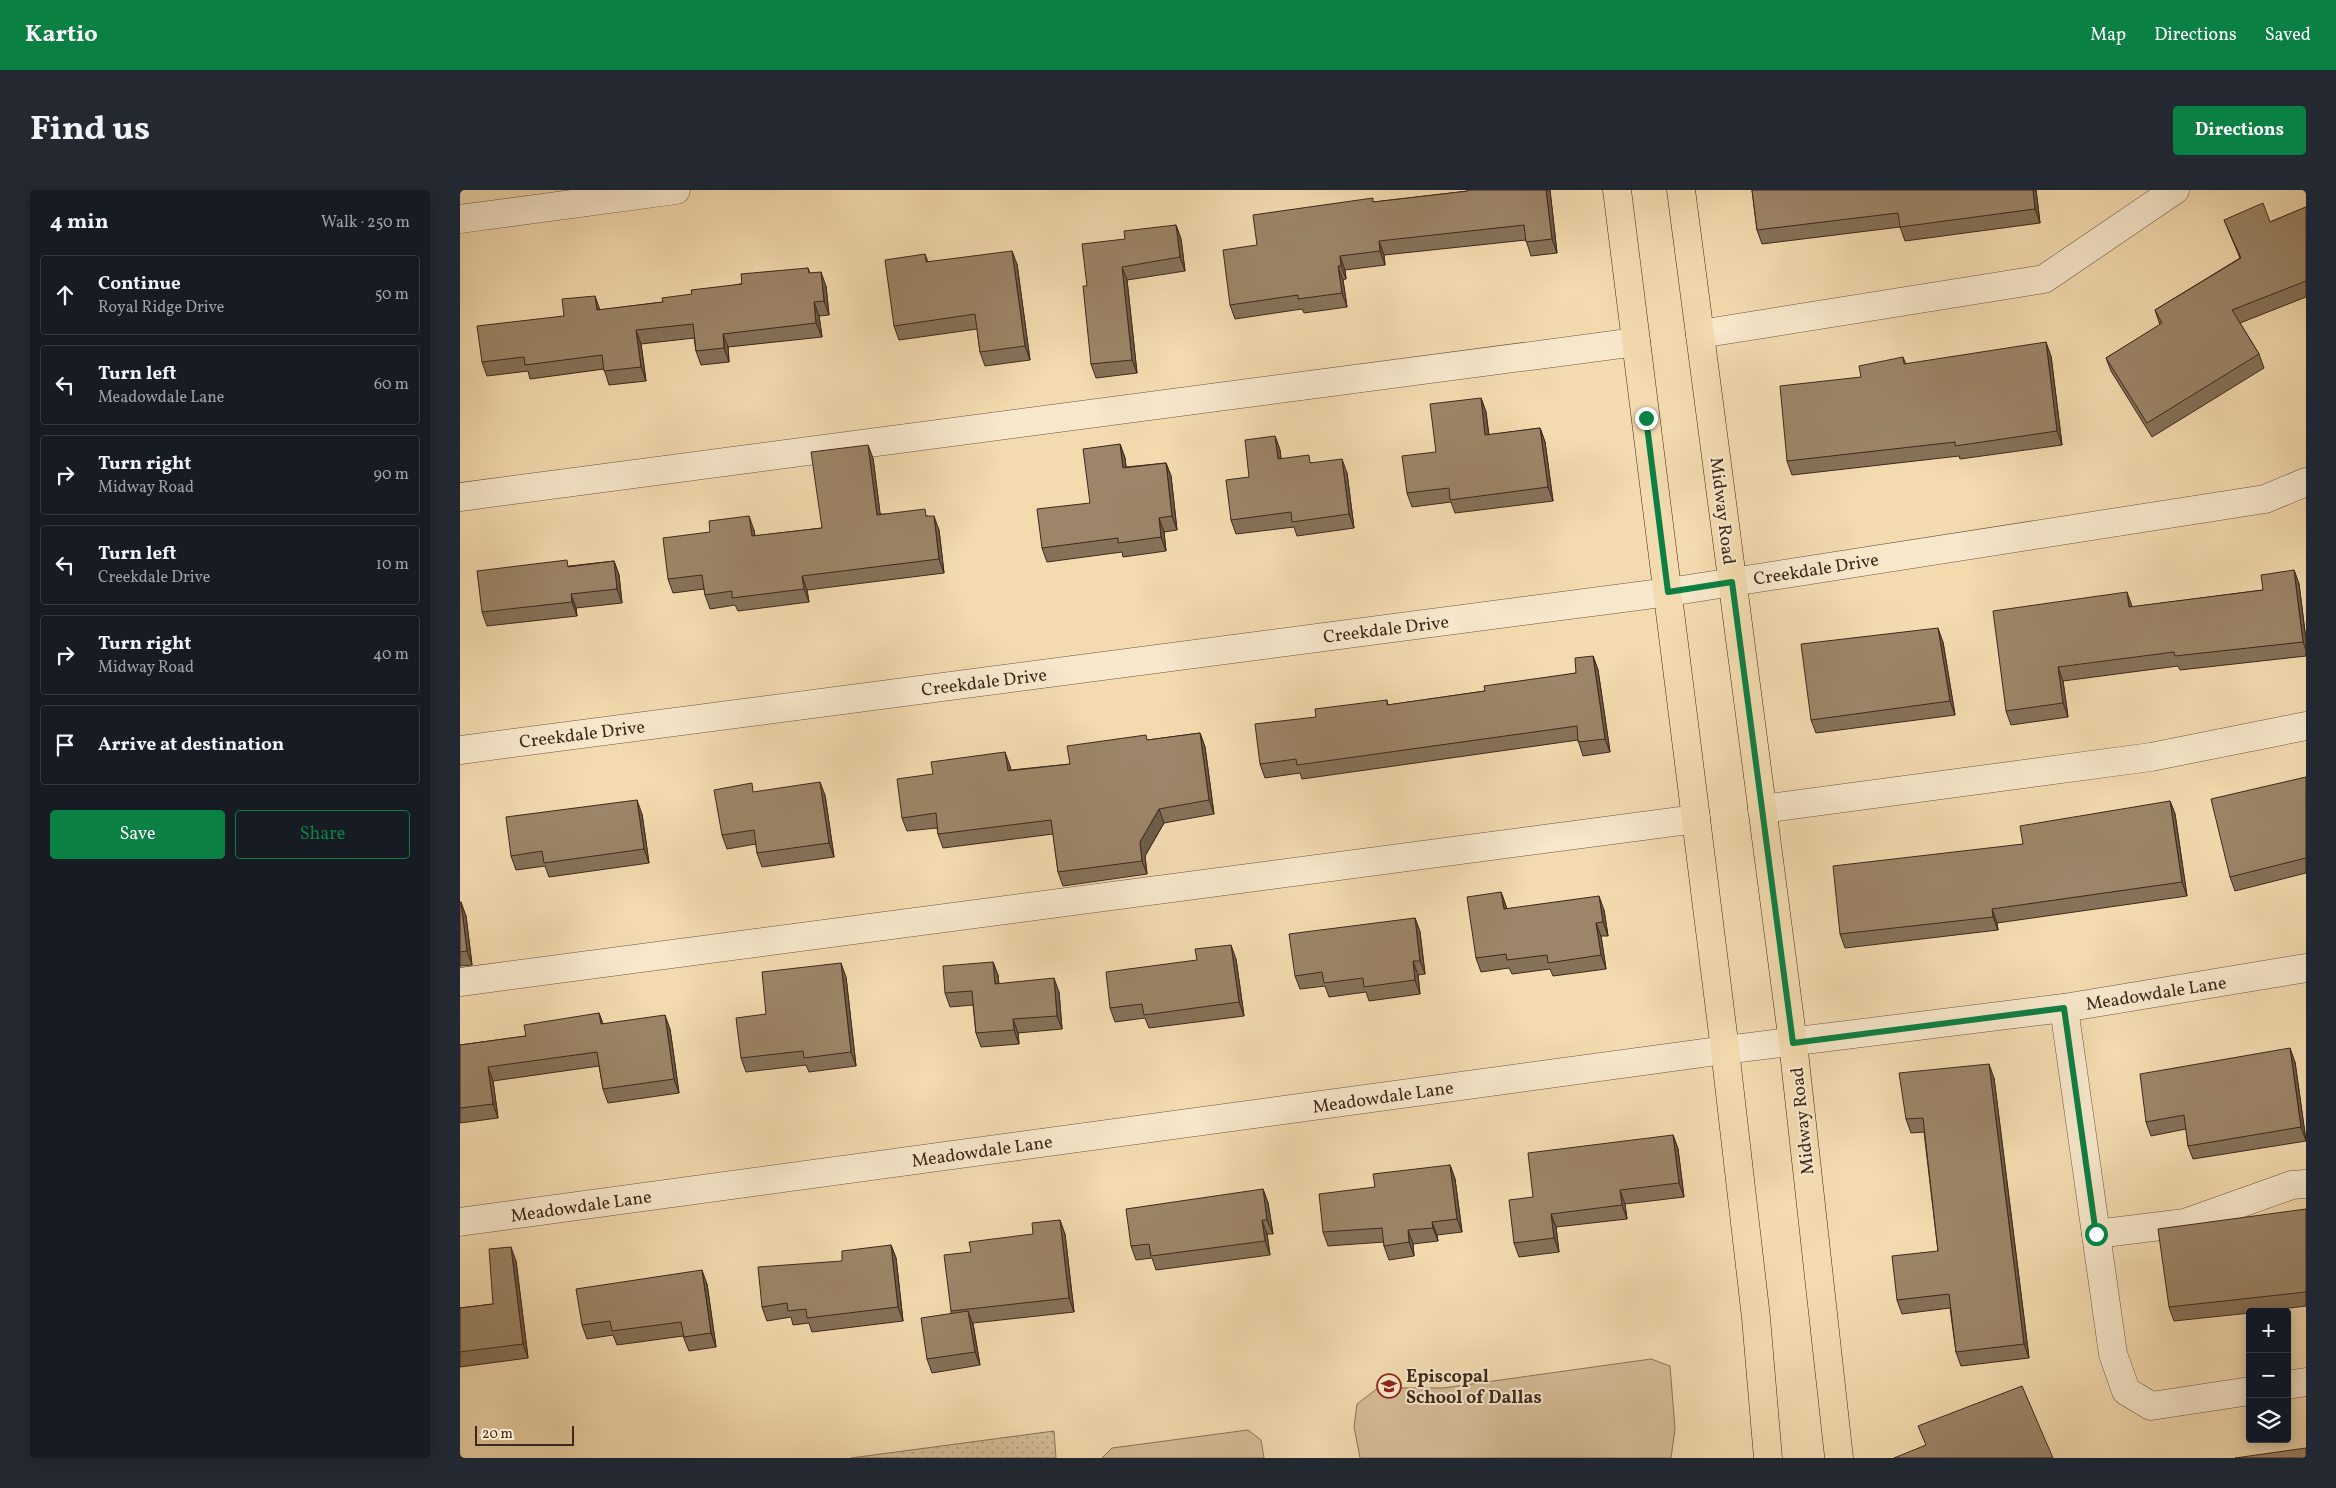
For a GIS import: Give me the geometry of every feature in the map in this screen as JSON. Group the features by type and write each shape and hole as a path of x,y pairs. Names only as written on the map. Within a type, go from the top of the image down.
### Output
{"main road":[{"path":"1617,190 1725,1050 1756,1318 1768,1458"},
{"name":"Midway Road","path":"1681,190 1793,1043 1839,1458"}],"street":[{"path":"460,219 676,190"},
{"path":"1700,334 2044,279 2174,190"},
{"path":"460,497 1636,342"},
{"name":"Creekdale Drive","path":"460,750 1668,592 2265,499 2306,482"},
{"path":"1762,810 2150,757 2306,726"},
{"path":"460,982 1696,819"},
{"name":"Meadowdale Lane","path":"460,1222 1725,1050 2064,1008 2306,968"},
{"path":"2064,1008 2113,1354 2126,1390 2151,1406 2246,1392"},
{"path":"2096,1234 2185,1223 2292,1185 2306,1184"},
{"path":"2291,1384 2306,1382"}],"shaded area":[{"path":"1651,1359 1670,1366 1675,1429 1671,1458 1360,1458 1354,1427 1357,1404 1378,1388 1443,1388"},
{"path":"1248,1430 1261,1440 1264,1458 1102,1458 1112,1448"},
{"path":"1054,1431 1056,1458 851,1458"}],"building":[{"path":"1468,190 1546,190 1552,239 1526,242 1524,225 1379,241 1380,251 1340,256 1341,266 1338,266 1342,293 1298,299 1298,295 1230,305 1223,250 1257,245 1253,215 1373,198 1373,202"},
{"path":"1752,190 2033,190 2035,209 1900,227 1898,213 1757,230"},
{"path":"2263,203 2270,222 2306,207 2306,281 2232,310 2259,354 2147,423 2106,358 2162,323 2155,310 2241,258 2224,220"},
{"path":"1176,225 1180,257 1122,267 1132,360 1091,364 1083,286 1087,286 1082,244 1125,239 1124,231"},
{"path":"1012,251 1025,346 980,352 975,314 894,326 885,260 925,254 926,262"},
{"path":"808,268 809,273 821,272 824,301 814,302 816,323 723,334 724,348 696,351 693,324 636,330 641,367 604,371 602,355 525,365 524,357 482,362 477,326 564,316 562,299 595,296 597,310 663,302 662,298 692,294 691,290 742,284 741,274"},
{"path":"2046,342 2057,431 1955,446 1955,442 1787,461 1780,386 1861,377 1859,366 1903,357 1904,364"},
{"path":"1481,398 1485,435 1540,428 1548,487 1450,500 1449,488 1407,493 1402,456 1436,452 1430,404"},
{"path":"1275,436 1278,459 1309,455 1310,463 1342,459 1349,514 1292,522 1291,512 1231,520 1226,480 1249,477 1245,440"},
{"path":"1120,444 1123,468 1166,463 1172,516 1159,518 1161,537 1118,543 1118,538 1042,548 1037,509 1090,503 1083,449"},
{"path":"868,445 877,515 925,509 926,516 934,516 939,559 802,576 804,589 732,598 732,591 705,595 702,575 668,579 663,538 710,532 709,521 749,516 752,536 822,528 811,452"},
{"path":"567,560 568,567 614,561 617,589 571,594 572,602 482,612 477,571"},
{"path":"2294,570 2303,642 2175,656 2174,652 2058,667 2063,703 2006,711 1993,611 2127,592 2129,607 2263,590 2261,575"},
{"path":"1938,628 1950,701 1811,720 1801,644"},
{"path":"1593,656 1605,739 1578,742 1577,726 1297,765 1296,759 1260,764 1255,724 1316,717 1315,709 1387,700 1387,705 1485,691 1484,686 1576,673 1575,658"},
{"path":"1200,733 1209,800 1159,809 1140,842 1142,861 1058,872 1051,820 938,834 936,813 902,818 897,779 933,774 931,762 1005,752 1008,771 1070,764 1067,746 1146,735 1147,740"},
{"path":"2306,777 2306,858 2230,877 2211,799"},
{"path":"820,782 829,843 757,853 754,830 722,835 714,790 752,783 753,792"},
{"path":"637,800 644,849 544,863 542,851 511,856 506,817"},
{"path":"2170,801 2182,882 1992,909 1993,917 1840,934 1833,866 2023,844 2020,826"},
{"path":"1501,892 1504,909 1599,896 1603,922 1596,923 1601,955 1548,963 1547,955 1507,960 1506,954 1476,958 1467,897"},
{"path":"460,902 467,951 460,952"},
{"path":"1415,918 1420,961 1413,961 1415,980 1364,987 1363,978 1324,983 1322,972 1295,976 1289,934"},
{"path":"1231,945 1239,1002 1144,1015 1142,1004 1110,1008 1106,972 1197,960 1195,949"},
{"path":"993,962 995,984 1054,978 1057,1016 1013,1019 1014,1030 976,1033 972,991 945,993 943,966"},
{"path":"841,963 851,1052 804,1058 803,1051 741,1058 736,1018 766,1014 762,972"},
{"path":"599,1013 601,1024 665,1015 674,1079 603,1089 597,1052 488,1067 493,1104 460,1108 460,1045 526,1036 524,1025"},
{"path":"2290,1048 2301,1127 2188,1146 2184,1115 2146,1122 2140,1074"},
{"path":"1989,1064 2024,1344 1956,1352 1949,1294 1897,1300 1892,1256 1938,1251 1923,1118 1906,1119 1899,1073"},
{"path":"1673,1135 1679,1183 1620,1190 1622,1205 1551,1214 1554,1238 1514,1243 1509,1200 1533,1197 1528,1153"},
{"path":"1450,1165 1457,1219 1432,1222 1433,1228 1408,1230 1409,1242 1384,1246 1382,1228 1323,1232 1319,1194 1375,1187 1373,1174"},
{"path":"1263,1189 1267,1220 1262,1220 1265,1241 1151,1256 1149,1244 1131,1246 1126,1209"},
{"path":"2306,1209 2306,1292 2169,1307 2158,1229"},
{"path":"1060,1220 1069,1298 951,1311 944,1255 971,1252 969,1242 1033,1234 1032,1223"},
{"path":"891,1245 898,1307 807,1318 806,1309 788,1311 787,1303 762,1307 758,1267 842,1261 842,1251"},
{"path":"511,1247 523,1344 460,1352 460,1308 493,1304 489,1249"},
{"path":"702,1270 711,1333 684,1337 681,1322 612,1331 610,1321 582,1325 576,1289"},
{"path":"968,1311 975,1352 927,1359 921,1318"},
{"path":"2022,1386 2053,1458 1894,1458 1926,1445 1918,1426"},
{"path":"2306,1448 2306,1458 2235,1458"}],"place":[{"name":"Episcopal School of Dallas","path":"1389,1386"}],"route":[{"path":"1646,418 1668,592 1732,582 1793,1043 2064,1008 2096,1234"}]}
